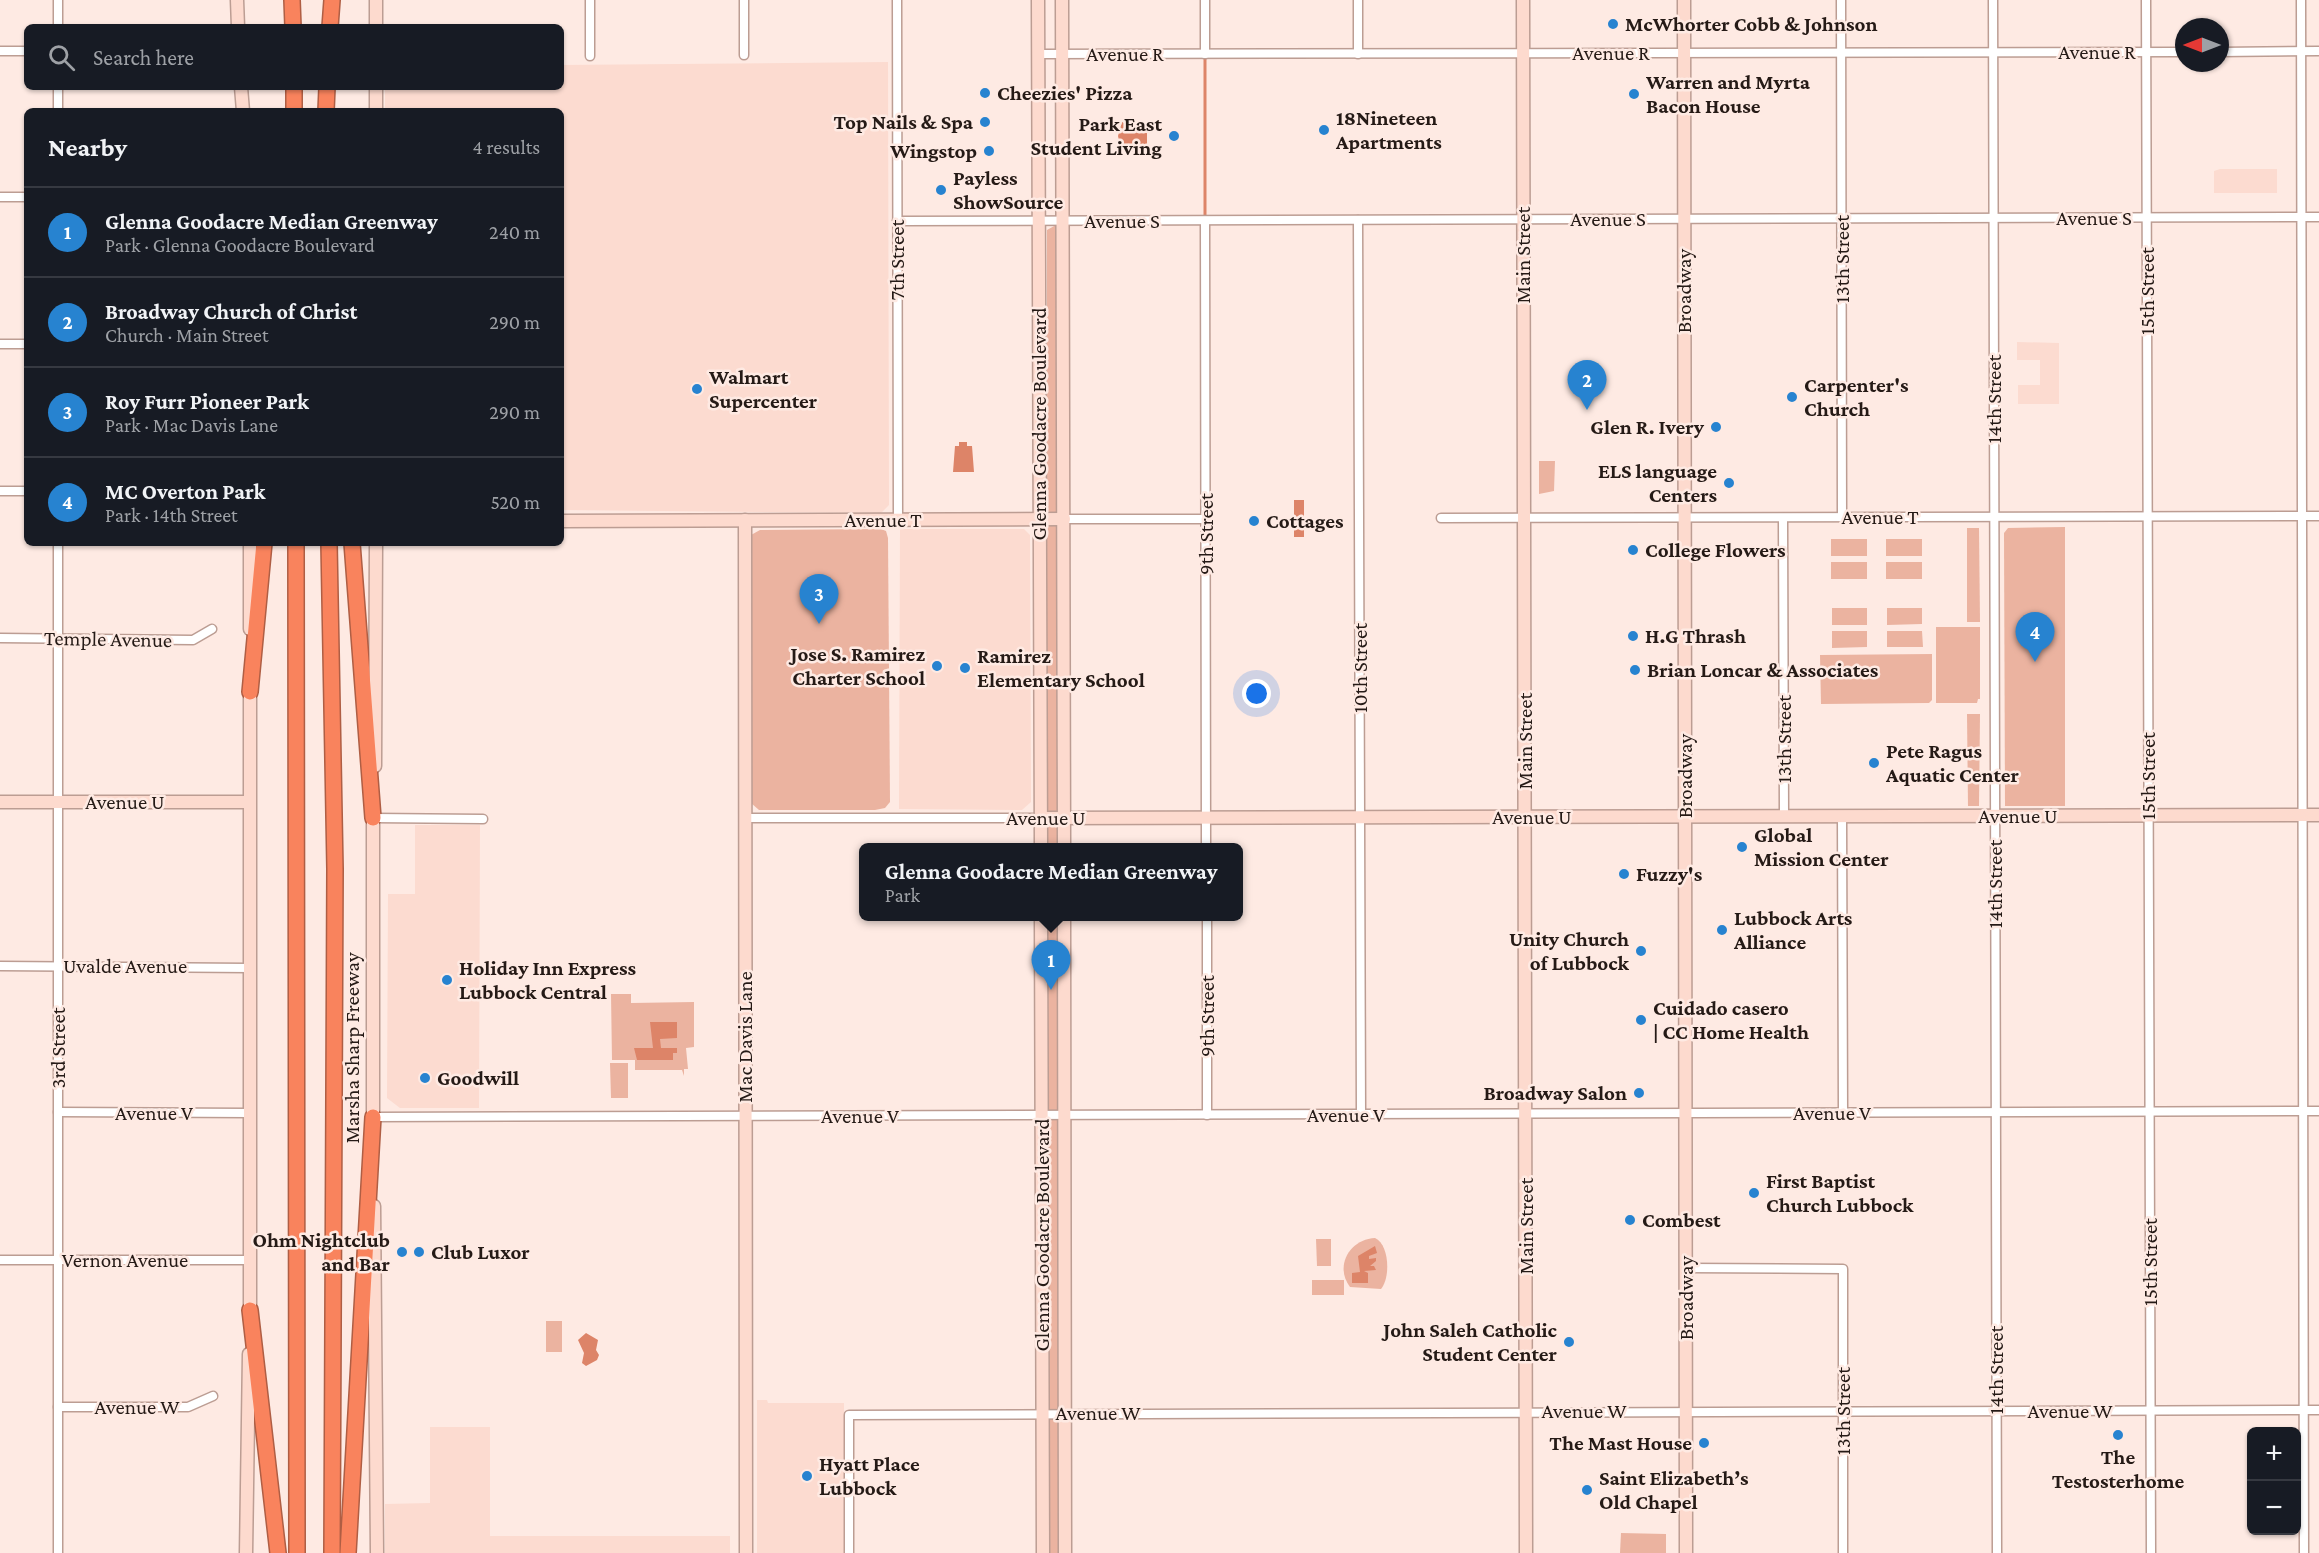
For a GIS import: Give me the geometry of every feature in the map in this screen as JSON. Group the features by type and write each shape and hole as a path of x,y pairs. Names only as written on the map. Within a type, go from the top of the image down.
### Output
{"highway":[{"path":"292,0 293,24"},
{"path":"329,24 331,0"},
{"path":"294,90 294,108"},
{"path":"326,108 327,90"},
{"path":"250,692 264,546"},
{"path":"296,546 297,1553"},
{"name":"Marsha Sharp Freeway","path":"329,546 335,869 332,1553"},
{"path":"352,546 373,818"},
{"path":"348,1553 373,1117"},
{"path":"250,1310 278,1553"}],"street":[{"path":"58,0 58,24"},
{"path":"237,0 238,24"},
{"path":"376,0 376,24"},
{"path":"590,0 590,56"},
{"path":"744,0 744,56"},
{"name":"7th Street","path":"897,0 898,520"},
{"name":"Glenna Goodacre Boulevard","path":"1038,0 1041,843"},
{"name":"Glenna Goodacre Boulevard","path":"1062,0 1064,843"},
{"path":"1205,0 1205,54"},
{"path":"1358,0 1358,54"},
{"name":"Main Street","path":"1523,0 1526,1553"},
{"name":"Broadway","path":"1683,0 1686,1553"},
{"name":"13th Street","path":"1841,0 1842,517"},
{"name":"14th Street","path":"1993,0 1996,1553"},
{"name":"15th Street","path":"2146,0 2151,1553"},
{"path":"2301,0 2304,1553"},
{"path":"0,51 24,51"},
{"path":"2229,52 2319,51"},
{"name":"Avenue R","path":"1038,54 2175,52"},
{"path":"58,90 58,108"},
{"path":"241,90 243,108"},
{"path":"376,90 376,108"},
{"path":"0,197 24,197"},
{"name":"Avenue S","path":"897,221 2319,217"},
{"name":"10th Street","path":"1358,220 1361,1115"},
{"name":"9th Street","path":"1205,221 1206,843"},
{"path":"0,344 24,344"},
{"path":"0,491 24,491"},
{"name":"Avenue T","path":"1442,518 2319,516"},
{"name":"13th Street","path":"1783,518 1784,816"},
{"name":"Avenue T","path":"564,521 1206,519"},
{"name":"Mac Davis Lane","path":"745,520 746,1553"},
{"name":"3rd Street","path":"58,546 58,1553"},
{"path":"246,1553 250,1310 250,546"},
{"name":"Marsha Sharp Freeway","path":"376,546 373,1117 376,1553"},
{"name":"Temple Avenue","path":"0,638 194,640 212,629"},
{"name":"Avenue U","path":"0,802 249,802"},
{"name":"Avenue U","path":"745,818 2319,815"},
{"path":"1842,816 1843,1113"},
{"path":"373,818 483,819"},
{"name":"Glenna Goodacre Boulevard","path":"1041,921 1043,1553"},
{"name":"Glenna Goodacre Boulevard","path":"1064,921 1065,1553"},
{"name":"9th Street","path":"1207,921 1207,1115"},
{"name":"Uvalde Avenue","path":"0,966 249,968"},
{"name":"Avenue V","path":"373,1117 2319,1111"},
{"name":"Avenue V","path":"58,1112 250,1113"},
{"name":"Vernon Avenue","path":"0,1260 249,1260"},
{"name":"13th Street","path":"1686,1268 1843,1269 1843,1553"},
{"name":"Avenue W","path":"58,1407 188,1407 213,1396"},
{"name":"Avenue W","path":"849,1553 849,1414 2319,1410"}],"shaded area":[{"path":"888,62 889,505 881,513 564,510 564,108 385,108 385,90 564,90 564,65"},
{"path":"1122,122 1128,125 1130,122 1147,126 1147,151 1130,154 1128,151 1122,154 1118,136"},
{"path":"2220,169 2277,169 2277,193 2214,193 2214,171"},
{"path":"1056,225 1062,792 1058,843 1044,843 1047,791 1047,230"},
{"path":"2017,342 2059,343 2059,404 2018,404 2018,385 2040,385 2040,360 2017,360"},
{"path":"959,442 967,442 967,446 972,446 974,472 953,472 955,446 959,446"},
{"path":"1539,461 1555,461 1554,491 1539,494"},
{"path":"1294,500 1304,500 1304,537 1294,537"},
{"path":"2065,527 2065,806 2005,806 2004,533 2008,528"},
{"path":"1967,528 1979,528 1980,622 1967,622"},
{"path":"881,529 886,531 888,538 890,802 885,808 875,810 759,810 751,803 751,535 760,530"},
{"name":"Ramirez Elementary School","path":"900,529 1024,529 1030,535 1031,802 1022,810 899,809"},
{"path":"1831,539 1867,539 1867,556 1831,556"},
{"path":"1886,539 1922,539 1922,556 1886,556"},
{"path":"1831,562 1867,562 1867,579 1831,579"},
{"path":"1886,562 1922,562 1922,579 1886,579"},
{"path":"1832,608 1867,608 1867,625 1832,625"},
{"path":"1887,608 1922,608 1922,624 1887,625"},
{"path":"1936,627 1980,627 1980,699 1977,703 1936,703"},
{"path":"1832,631 1867,631 1867,647 1832,648"},
{"path":"1887,631 1922,631 1923,647 1887,647"},
{"path":"1932,654 1932,700 1929,703 1821,704 1820,655"},
{"path":"1967,714 1980,714 1979,806 1968,806"},
{"path":"415,825 480,825 479,1108 400,1108 387,1098 388,894 415,894"},
{"path":"1044,921 1058,921 1060,1553 1046,1553"},
{"path":"611,994 631,994 631,1003 694,1002 694,1047 686,1048 688,1069 684,1069 684,1076 682,1070 635,1070 635,1060 612,1060"},
{"path":"650,1022 677,1022 677,1038 660,1039 661,1048 677,1048 677,1053 673,1053 673,1060 637,1060 634,1048 653,1048"},
{"path":"610,1063 628,1063 628,1098 611,1098"},
{"path":"1375,1238 1380,1241 1386,1254 1387,1269 1384,1284 1381,1289 1350,1287 1345,1279 1344,1271 1347,1255 1358,1243"},
{"path":"1316,1239 1331,1239 1331,1266 1317,1266"},
{"path":"1375,1246 1377,1253 1369,1256 1369,1259 1376,1258 1370,1266 1374,1266 1376,1270 1364,1271 1368,1273 1368,1283 1352,1283 1352,1273 1360,1272 1358,1256"},
{"path":"1312,1280 1344,1280 1344,1295 1312,1295"},
{"path":"546,1321 562,1321 562,1352 546,1352"},
{"path":"586,1333 598,1340 596,1350 599,1355 597,1360 586,1366 582,1363 584,1353 578,1340"},
{"path":"757,1400 767,1400 768,1403 844,1403 844,1553 757,1553"},
{"path":"430,1427 490,1427 490,1536 730,1536 730,1553 385,1553 385,1504 430,1503"},
{"path":"1621,1533 1666,1534 1666,1553 1620,1553"}],"waterway":[{"path":"1205,55 1205,219"}],"place":[{"name":"McWhorter Cobb & Johnson","path":"1613,24"},
{"name":"Cheezies' Pizza","path":"985,93"},
{"name":"Warren and Myrta Bacon House","path":"1634,94"},
{"name":"Top Nails & Spa","path":"985,122"},
{"name":"18Nineteen Apartments","path":"1324,130"},
{"name":"Park East Student Living","path":"1174,136"},
{"name":"Wingstop","path":"989,151"},
{"name":"Payless ShowSource","path":"941,190"},
{"name":"Walmart Supercenter","path":"697,389"},
{"name":"Carpenter's Church","path":"1792,397"},
{"name":"Broadway Church of Christ","path":"1587,410"},
{"name":"Glen R. Ivery","path":"1716,427"},
{"name":"ELS language Centers","path":"1729,483"},
{"name":"Cottages","path":"1254,521"},
{"name":"College Flowers","path":"1633,550"},
{"name":"Roy Furr Pioneer Park","path":"819,624"},
{"name":"H.G Thrash","path":"1633,636"},
{"name":"MC Overton Park","path":"2035,662"},
{"name":"Jose S. Ramirez Charter School","path":"937,666"},
{"name":"Ramirez Elementary School","path":"965,668"},
{"name":"Brian Loncar & Associates","path":"1635,670"},
{"name":"Pete Ragus Aquatic Center","path":"1874,763"},
{"name":"Global Mission Center","path":"1742,847"},
{"name":"Fuzzy's","path":"1624,874"},
{"name":"Lubbock Arts Alliance","path":"1722,930"},
{"name":"Unity Church of Lubbock","path":"1641,951"},
{"name":"Holiday Inn Express Lubbock Central","path":"447,980"},
{"name":"Glenna Goodacre Median Greenway","path":"1051,990"},
{"name":"Cuidado casero | CC Home Health","path":"1641,1020"},
{"name":"Goodwill","path":"425,1078"},
{"name":"Broadway Salon","path":"1639,1093"},
{"name":"First Baptist Church Lubbock","path":"1754,1193"},
{"name":"Combest","path":"1630,1220"},
{"name":"Ohm Nightclub and Bar","path":"402,1252"},
{"name":"Club Luxor","path":"419,1252"},
{"name":"John Saleh Catholic Student Center","path":"1569,1342"},
{"name":"The Testosterhome","path":"2118,1435"},
{"name":"The Mast House","path":"1704,1443"},
{"name":"Hyatt Place Lubbock","path":"807,1476"},
{"name":"Saint Elizabeth’s Old Chapel","path":"1587,1490"}]}
